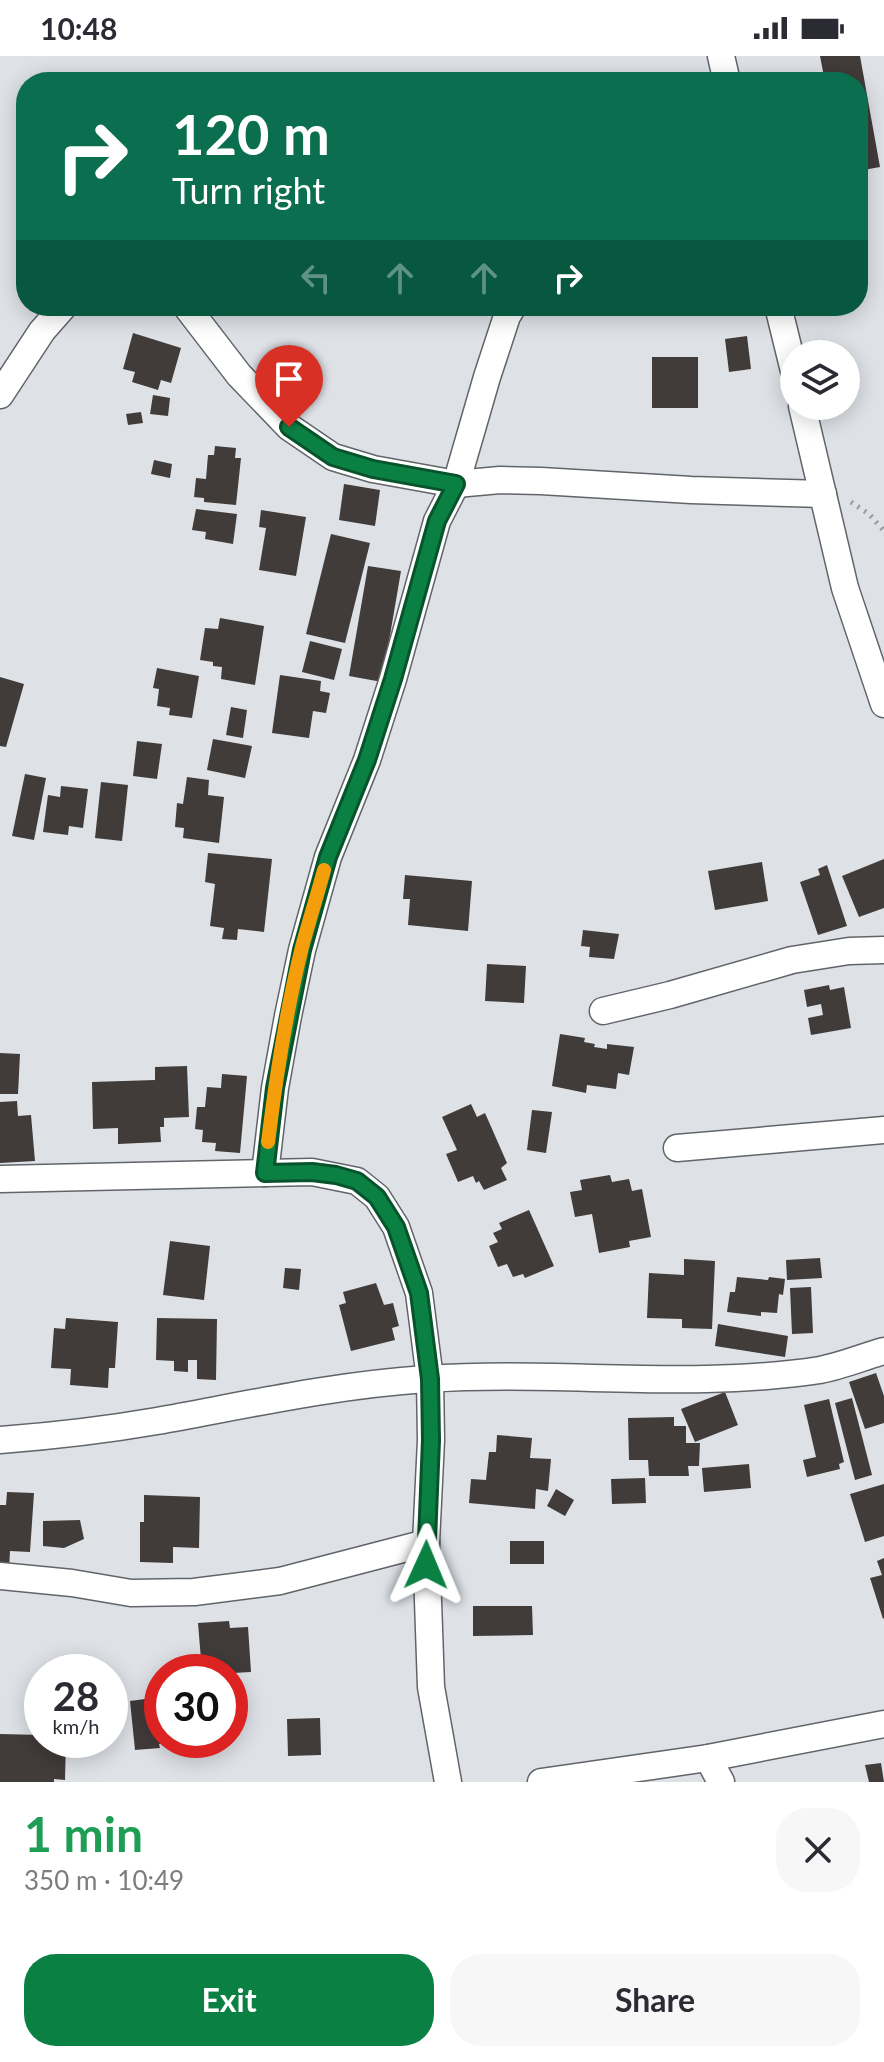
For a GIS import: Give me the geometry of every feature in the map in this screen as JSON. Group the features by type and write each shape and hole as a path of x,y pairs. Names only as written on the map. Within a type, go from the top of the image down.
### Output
{"street":[{"path":"0,395 55,316"},
{"path":"194,316 239,375 289,427 333,457 373,469 456,484 500,480 541,481 823,494"},
{"path":"265,1173 275,1088 302,950 328,857 367,760 437,521 456,484 507,316"},
{"path":"780,316 786,340"},
{"path":"805,420 845,588 884,704"},
{"path":"603,1011 792,960 849,951 884,950"},
{"path":"677,1148 884,1130"},
{"path":"0,1179 312,1172 357,1181 377,1197 396,1227 419,1293 430,1379 427,1609 431,1687 448,1782"},
{"path":"0,1440 77,1434 357,1385 430,1379 581,1377 713,1380 823,1369 884,1351"},
{"path":"0,1576 131,1593 194,1592 280,1581 426,1543"},
{"path":"541,1782 708,1758 884,1724"},
{"path":"708,1758 721,1782"}],"path":[{"path":"823,494 846,499 869,514 884,531"}],"building":[{"path":"820,56 860,56 863,72 823,72"},
{"path":"868,100 880,167 868,169"},
{"path":"133,333 181,348 171,383 161,380 158,390 132,382 135,372 123,369"},
{"path":"747,336 751,369 729,372 725,339"},
{"path":"652,357 698,357 698,408 652,408"},
{"path":"153,395 170,398 168,416 150,414"},
{"path":"141,412 143,423 128,425 126,414"},
{"path":"215,446 236,448 235,458 241,458 236,505 204,502 204,498 194,497 196,478 206,479 208,455 214,455"},
{"path":"154,460 172,464 170,478 151,474"},
{"path":"344,484 380,490 375,526 339,520"},
{"path":"196,509 237,514 233,544 205,539 206,532 192,530"},
{"path":"261,510 306,517 296,576 259,570 266,528 259,527"},
{"path":"331,534 370,543 345,643 306,634"},
{"path":"368,566 401,571 382,682 349,676"},
{"path":"220,618 264,626 255,685 221,679 222,667 200,660 205,628 218,629"},
{"path":"310,641 342,649 334,680 302,672"},
{"path":"157,668 199,676 192,718 169,715 170,708 157,706 159,689 153,688"},
{"path":"280,675 321,681 320,691 330,693 326,713 313,711 309,738 272,733"},
{"path":"0,677 24,684 6,747 0,746"},
{"path":"231,707 247,710 243,738 226,735"},
{"path":"213,739 252,746 245,778 207,770"},
{"path":"137,741 162,744 157,779 133,776"},
{"path":"25,774 46,778 34,840 12,836"},
{"path":"187,777 209,780 208,795 224,797 219,843 183,838 184,828 175,827 177,803 183,804"},
{"path":"101,782 128,785 122,841 95,838"},
{"path":"61,786 88,789 83,828 69,826 68,835 43,832 48,795 60,797"},
{"path":"208,853 272,859 264,932 238,929 237,940 222,939 224,928 210,926 215,884 205,882"},
{"path":"884,859 884,908 859,917 842,876"},
{"path":"762,862 768,901 715,910 708,871"},
{"path":"827,865 847,926 818,935 800,882 820,875 818,869"},
{"path":"405,875 472,881 468,931 408,925 410,899 403,899"},
{"path":"583,930 619,934 614,959 589,957 590,947 581,946"},
{"path":"487,964 526,966 524,1003 485,1001"},
{"path":"829,985 830,990 844,987 851,1028 811,1035 808,1018 823,1015 821,1004 807,1007 804,990"},
{"path":"560,1034 585,1038 584,1042 595,1044 594,1047 607,1049 607,1044 634,1047 629,1075 618,1073 616,1089 587,1085 586,1093 552,1086"},
{"path":"0,1053 20,1054 18,1094 0,1094"},
{"path":"187,1066 189,1117 164,1118 164,1127 160,1127 161,1142 118,1144 118,1128 93,1129 92,1082 155,1080 155,1067"},
{"path":"222,1074 247,1076 240,1153 215,1151 216,1143 202,1142 203,1130 195,1129 197,1107 205,1107 207,1087 221,1088"},
{"path":"17,1101 18,1116 31,1115 35,1161 0,1163 0,1102"},
{"path":"471,1104 477,1117 485,1113 507,1163 501,1168 507,1180 484,1190 473,1176 458,1182 446,1154 457,1150 442,1117"},
{"path":"532,1110 552,1112 546,1153 527,1150"},
{"path":"610,1175 612,1182 629,1179 632,1191 642,1189 651,1237 629,1241 630,1247 599,1253 592,1214 575,1217 570,1192 582,1190 580,1180"},
{"path":"529,1210 554,1266 525,1278 523,1274 513,1277 507,1264 498,1267 489,1246 498,1242 493,1233 502,1229 499,1223"},
{"path":"170,1241 210,1246 204,1300 163,1295"},
{"path":"820,1258 822,1278 787,1280 786,1260"},
{"path":"684,1259 715,1261 712,1329 682,1328 682,1319 647,1318 649,1273 684,1275"},
{"path":"285,1268 301,1269 299,1290 283,1288"},
{"path":"737,1277 785,1279 783,1295 779,1294 777,1313 761,1312 761,1316 727,1312 730,1292 735,1292"},
{"path":"376,1283 384,1305 393,1303 399,1326 392,1328 395,1340 351,1351 339,1305 346,1303 343,1292"},
{"path":"811,1287 813,1333 792,1334 790,1288"},
{"path":"66,1318 118,1322 115,1368 109,1368 108,1388 70,1385 71,1369 51,1368 54,1328 65,1329"},
{"path":"157,1318 217,1319 216,1380 197,1379 197,1360 188,1360 188,1372 174,1371 174,1361 156,1360"},
{"path":"718,1324 788,1336 785,1357 715,1346"},
{"path":"876,1373 884,1396 884,1423 865,1429 849,1382"},
{"path":"725,1392 738,1425 695,1442 681,1409"},
{"path":"852,1398 872,1475 855,1480 835,1403"},
{"path":"829,1399 844,1462 839,1464 840,1469 807,1477 803,1460 816,1457 804,1405"},
{"path":"674,1417 674,1426 686,1426 686,1443 700,1443 699,1466 688,1466 689,1476 649,1476 648,1460 629,1460 628,1418"},
{"path":"497,1435 532,1438 530,1458 551,1459 548,1491 536,1489 535,1509 469,1503 471,1479 486,1480 489,1452 496,1452"},
{"path":"749,1464 751,1488 704,1492 702,1468"},
{"path":"645,1478 646,1503 612,1504 611,1479"},
{"path":"884,1484 884,1536 865,1542 850,1494"},
{"path":"556,1489 574,1500 565,1516 547,1506"},
{"path":"7,1492 34,1493 30,1552 10,1551 9,1570 0,1570 0,1505 6,1505"},
{"path":"144,1495 200,1497 199,1548 173,1547 173,1563 140,1562"},
{"path":"80,1520 84,1539 64,1548 43,1546 43,1521"},
{"path":"510,1541 544,1541 544,1564 510,1564"},
{"path":"884,1558 883,1619 870,1578 882,1575 877,1561"},
{"path":"473,1606 532,1606 533,1635 473,1636"},
{"path":"229,1621 230,1628 248,1627 251,1672 248,1672 248,1654 201,1654 198,1623"},
{"path":"144,1699 144,1749 135,1750 130,1701"},
{"path":"320,1718 321,1755 288,1756 287,1719"},
{"path":"0,1734 24,1735 24,1758 66,1758 65,1780 0,1782"},
{"path":"881,1763 884,1782 869,1782 865,1765"}],"slow traffic":[{"path":"268,1142 288,1016 324,870"}],"route":[{"path":"289,427 333,457 373,469 456,484 437,521 393,679 367,760 328,857 302,950 275,1088 265,1173 312,1172 357,1181 377,1197 396,1227 419,1293 430,1379 426,1565"}]}
